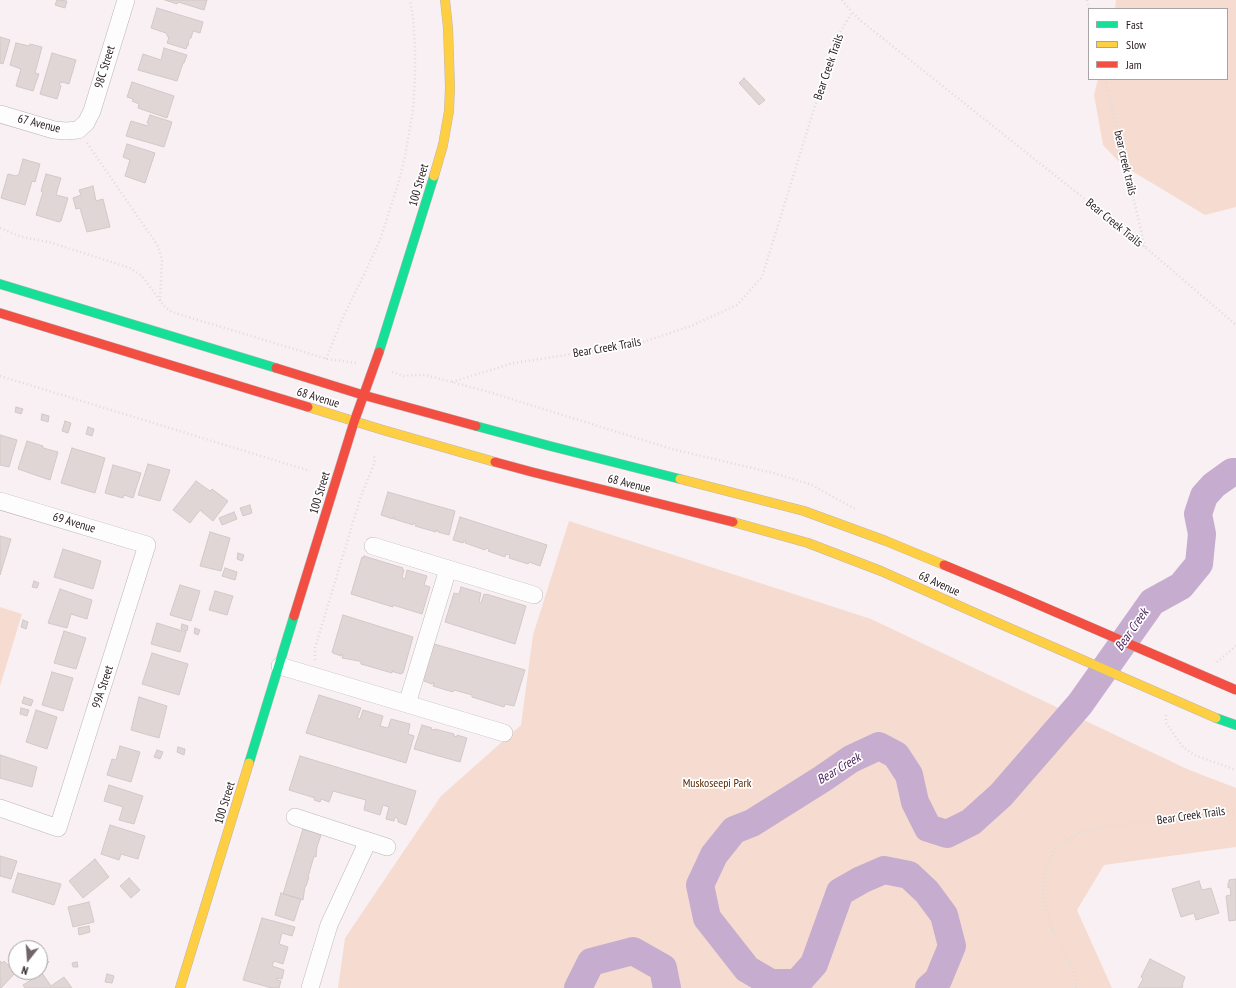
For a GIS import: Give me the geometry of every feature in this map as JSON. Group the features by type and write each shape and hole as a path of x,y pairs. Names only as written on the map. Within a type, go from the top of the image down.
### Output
{"main road":[{"name":"100 Street","path":"180,988 354,422 375,368 443,145 449,111 450,87 448,28 445,0"},
{"name":"68 Avenue","path":"0,284 364,395 550,446 804,511 886,541 1009,592 1236,690"},
{"name":"68 Avenue","path":"0,313 354,422 511,466 736,523 808,543 881,571 1216,718 1236,725"}],"street":[{"name":"98C Street","path":"78,130 86,123 92,111 126,0"},
{"name":"67 Avenue","path":"0,114 54,130 78,130"},
{"name":"69 Avenue","path":"0,501 147,545"},
{"name":"99A Street","path":"0,808 58,828 147,545"},
{"path":"373,546 534,594"},
{"path":"407,704 448,569"},
{"path":"280,666 504,733"},
{"path":"295,817 387,847"},
{"path":"310,988 329,925 368,841"}],"path":[{"path":"326,359 343,317 380,240 405,157 413,110 415,77 413,16 410,0"},
{"path":"842,0 852,12"},
{"name":"Bear Creek Trails","path":"452,382 513,362 634,345 692,326 738,305 762,277 835,41 852,12 1145,247 1236,325"},
{"name":"bear creek trails","path":"1105,80 1145,247"},
{"path":"78,130 158,246 162,260 160,301"},
{"path":"0,228 130,268 142,276 165,307 172,312 326,359 357,363"},
{"path":"404,376 413,374 425,375 492,392 672,449 773,473 812,486 859,511"},
{"path":"0,376 310,471"},
{"path":"325,679 315,661 315,648 361,496 374,464 375,459 373,454"},
{"name":"Bear Creek Trails","path":"1076,988 1075,977 1071,966 1054,933 1044,902 1043,891 1045,873 1055,848 1079,833 1111,826 1146,823 1236,810"}],"green space":[{"path":"1116,0 1236,0 1236,207 1205,215 1122,165 1103,145 1094,95 1098,80 1228,80 1228,8 1115,8"},
{"name":"Muskoseepi Park","path":"569,521 871,619 1187,769 1236,788 1236,847 1104,865 1077,910 1112,988 338,988 345,938 441,796 521,725 533,635"},
{"path":"0,607 22,614 0,686"}],"building":[{"path":"57,0 67,1 65,8 55,5"},
{"path":"165,0 207,0 204,10 178,2 177,4"},
{"path":"157,8 203,22 200,33 193,31 186,49 167,43 169,37 166,33 151,28"},
{"path":"0,37 10,40 3,64 0,63"},
{"path":"16,43 42,47 35,73 39,74 33,91 16,86 21,69 10,65"},
{"path":"164,48 187,55 177,81 138,70 143,54 161,60"},
{"path":"52,53 76,60 69,84 62,82 59,84 61,86 57,99 40,94"},
{"path":"744,78 765,100 759,105 739,83"},
{"path":"132,82 174,96 167,118 138,108 139,104 132,101 133,99 127,97"},
{"path":"150,115 172,122 164,147 126,136 131,121 148,126 149,124 147,123"},
{"path":"127,144 155,153 145,183 125,176 130,160 123,157"},
{"path":"23,159 40,164 35,182 32,181 25,205 1,198 8,174 16,176 19,174"},
{"path":"46,174 61,178 56,195 68,198 61,221 59,222 36,215 43,192 41,191"},
{"path":"93,186 96,201 103,199 110,227 87,232 80,208 76,209 73,198 81,195 79,190"},
{"path":"16,407 23,409 21,414 15,412"},
{"path":"42,414 49,416 48,422 41,420"},
{"path":"65,421 71,423 68,433 62,431"},
{"path":"88,427 94,429 92,436 86,434"},
{"path":"0,435 17,440 9,467 0,465"},
{"path":"27,441 43,446 43,448 58,452 50,480 18,469"},
{"path":"72,448 105,458 95,493 61,483"},
{"path":"148,464 170,470 160,501 138,495"},
{"path":"113,465 141,473 133,498 124,495 123,498 105,493"},
{"path":"196,481 210,491 212,489 228,501 213,521 200,510 190,523 173,510"},
{"path":"388,492 455,511 449,535 436,530 436,532 415,526 416,524 414,523 413,525 394,519 395,517 393,517 393,519 381,515"},
{"path":"250,505 252,513 243,516 240,508"},
{"path":"234,512 237,519 222,525 219,518"},
{"path":"460,517 547,545 540,566 509,558 510,555 506,554 505,557 488,551 489,549 486,548 485,550 465,543 466,541 463,543 453,540"},
{"path":"210,532 230,538 221,571 200,566"},
{"path":"0,536 11,539 0,575"},
{"path":"63,549 101,561 93,589 54,577"},
{"path":"238,553 244,555 242,561 237,559"},
{"path":"364,556 403,568 402,578 405,579 407,570 427,576 424,585 430,587 422,614 351,594 362,557 364,558"},
{"path":"225,568 237,572 235,580 222,576"},
{"path":"34,581 39,583 37,588 32,587"},
{"path":"180,585 200,591 191,621 170,615"},
{"path":"461,587 481,593 479,602 481,603 484,594 486,594 526,606 515,644 445,622 454,593 459,594"},
{"path":"60,589 92,600 87,619 71,614 67,628 48,623"},
{"path":"215,591 233,596 227,615 209,610"},
{"path":"343,615 413,637 403,673 401,674 394,672 393,670 392,673 361,664 359,661 342,658 343,655 341,654 341,656 333,653 332,652"},
{"path":"23,620 28,622 26,629 21,627"},
{"path":"157,623 186,632 180,652 151,644"},
{"path":"182,624 188,626 187,631 181,629"},
{"path":"195,628 200,630 198,635 194,633"},
{"path":"64,631 86,638 76,669 54,663"},
{"path":"434,644 525,670 514,706 505,704 504,707 472,697 472,695 454,690 453,692 433,686 434,683 432,684 424,681 423,680"},
{"path":"152,653 188,664 179,695 142,684"},
{"path":"52,672 73,678 63,711 42,705"},
{"path":"319,695 361,708 357,718 360,719 363,710 383,716 380,726 388,728 391,719 410,724 408,734 414,736 406,763 306,733"},
{"path":"24,697 33,700 31,706 22,703"},
{"path":"139,697 167,706 159,738 131,730"},
{"path":"21,708 29,710 27,716 20,714"},
{"path":"36,710 57,717 47,749 26,742"},
{"path":"422,725 434,730 454,734 454,736 457,737 457,735 467,738 460,762 414,749"},
{"path":"120,746 140,752 131,782 107,775 112,759 116,760"},
{"path":"178,747 185,749 184,755 177,752"},
{"path":"157,750 163,752 160,759 154,757"},
{"path":"0,755 37,767 32,787 0,778"},
{"path":"300,756 416,791 406,825 398,822 398,819 395,817 394,821 386,819 389,807 383,805 380,815 364,810 366,800 333,791 329,802 321,799 320,802 314,800 315,798 289,790"},
{"path":"109,785 143,796 134,824 119,820 123,807 104,801"},
{"path":"110,825 145,836 138,859 121,854 119,860 101,854"},
{"path":"303,829 321,835 317,847 316,857 314,856 309,877 305,886 303,900 283,894"},
{"path":"0,856 17,861 11,879 0,876"},
{"path":"95,859 109,877 83,898 69,881"},
{"path":"18,873 61,884 54,905 12,892"},
{"path":"129,878 140,890 131,898 120,886"},
{"path":"1236,879 1236,920 1229,921 1226,896 1231,895 1230,887 1228,888 1228,883 1229,880"},
{"path":"1199,881 1202,890 1211,888 1219,913 1196,920 1194,913 1181,917 1172,889"},
{"path":"281,893 301,899 294,921 275,915"},
{"path":"89,902 94,922 73,927 68,907"},
{"path":"262,918 295,927 292,936 282,933 279,944 288,947 283,964 274,961 272,966 284,970 282,979 277,978 277,980 281,981 279,988 272,988 243,980"},
{"path":"89,926 90,932 79,935 78,928"},
{"path":"1150,959 1185,977 1182,988 1138,988 1143,979 1141,977"},
{"path":"0,961 2,963 4,961 8,965 8,980 1,988"},
{"path":"77,962 78,967 73,967 72,963"},
{"path":"107,974 114,976 112,983 105,982"},
{"path":"64,977 72,988 25,988 23,985 31,980 47,980 51,986"}],"waterway":[{"name":"Bear Creek","path":"929,988 938,980 952,946 944,915 927,892 909,875 884,870 861,880 840,892 814,964 797,983 771,983 747,969 707,918 700,885 714,855 734,830 752,823 851,759 879,746 896,755 909,775 915,802 928,828 947,834 971,822 1001,795 1080,704 1152,602 1181,586 1199,564 1202,534 1198,514 1204,496 1214,485 1232,472 1236,472"},
{"name":"Bear Creek","path":"578,988 591,962 633,951 663,968 667,988"}],"traffic: fast":[{"path":"379,352 434,176"},
{"path":"0,284 276,368"},
{"path":"476,426 680,479"},
{"path":"249,763 294,616"},
{"path":"1216,718 1236,725"}],"traffic: slow":[{"path":"434,176 443,145 449,111 450,87 448,28 445,0"},
{"path":"308,407 495,462"},
{"path":"680,479 804,511 886,541 944,565"},
{"path":"733,522 808,543 881,571 989,619"},
{"path":"989,619 1216,718"},
{"path":"180,988 249,763"}],"traffic: jam":[{"path":"0,313 308,407"},
{"path":"294,616 354,422 379,352"},
{"path":"276,368 363,395 476,426"},
{"path":"495,462 733,522"},
{"path":"944,565 1009,592"},
{"path":"1009,592 1236,690"}]}
